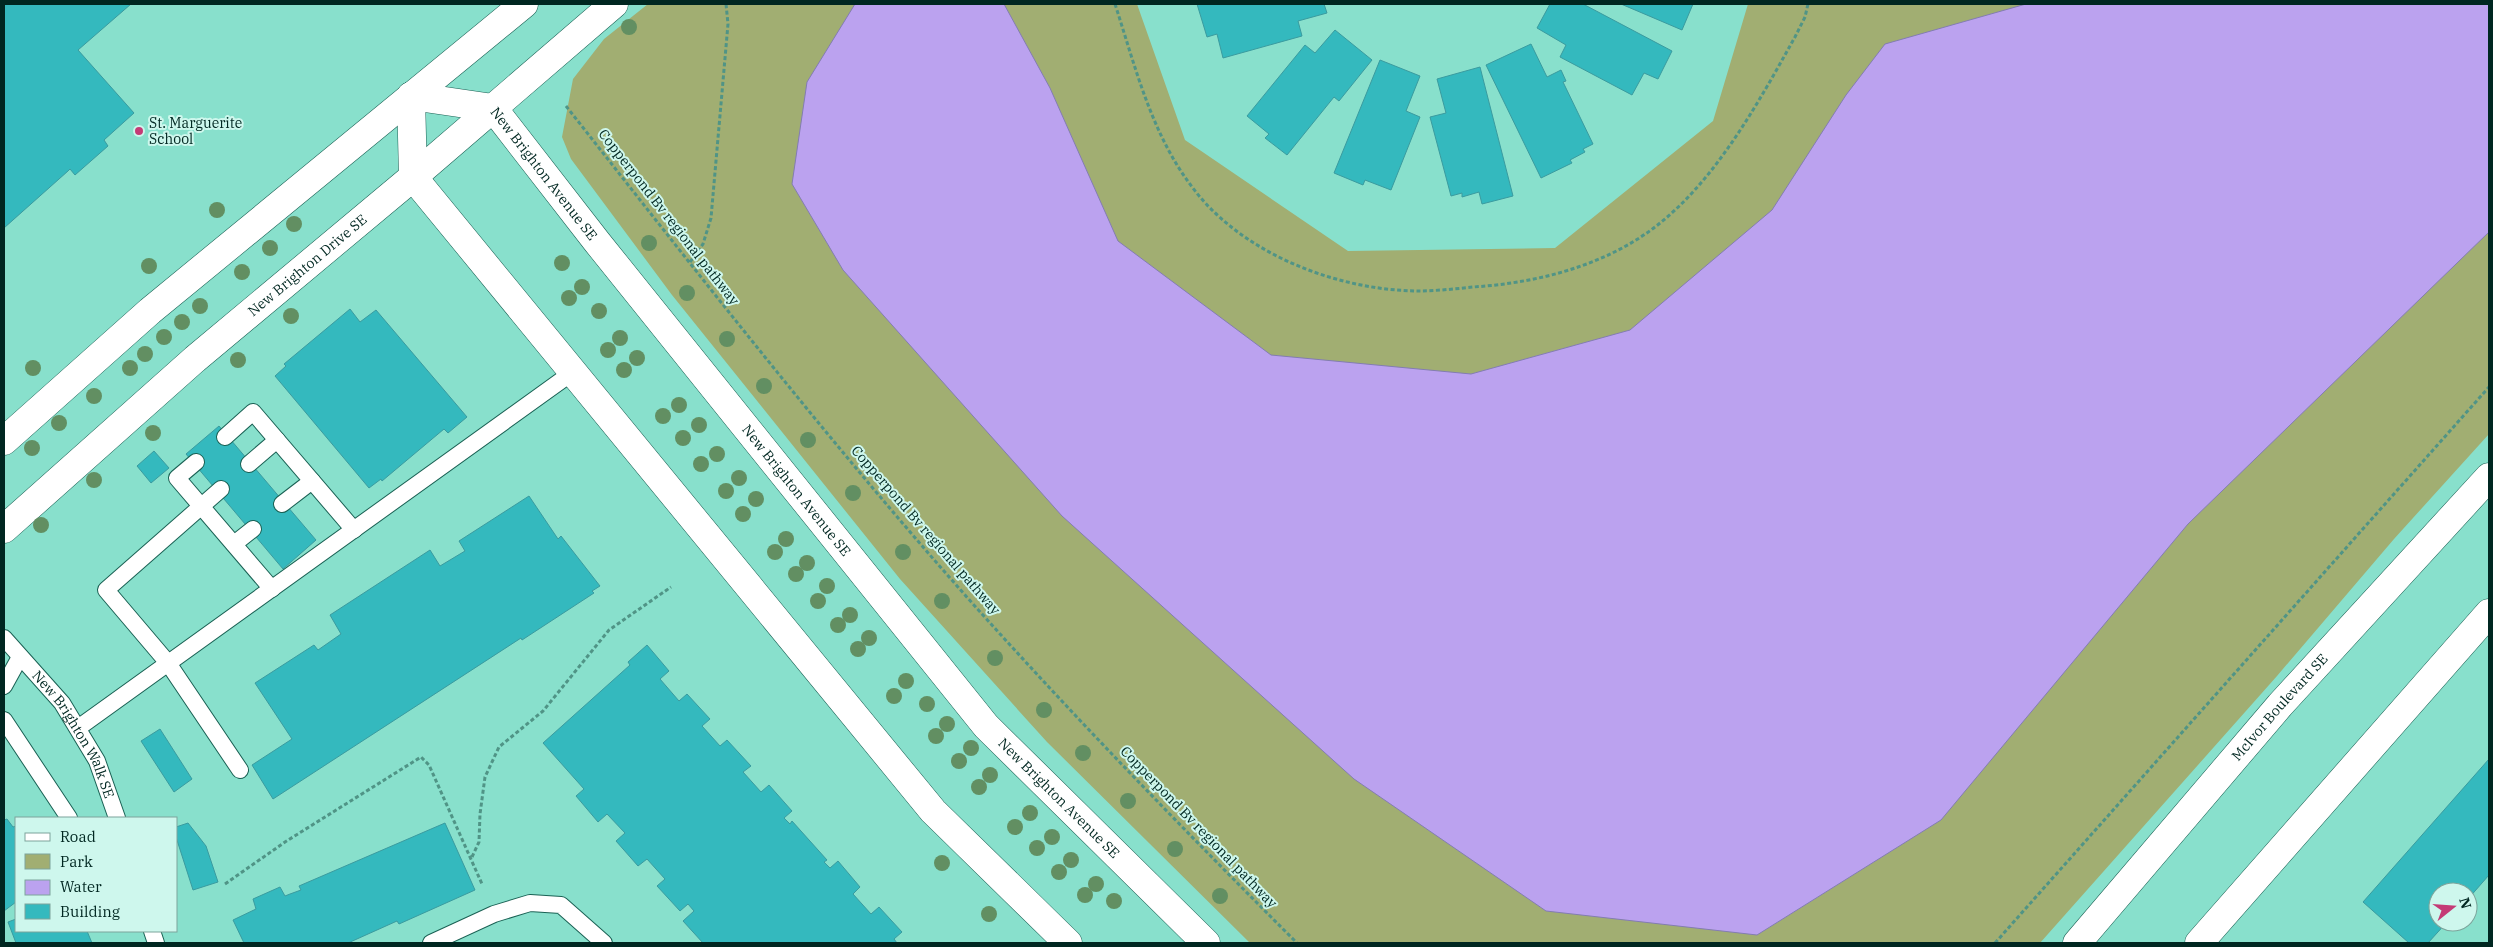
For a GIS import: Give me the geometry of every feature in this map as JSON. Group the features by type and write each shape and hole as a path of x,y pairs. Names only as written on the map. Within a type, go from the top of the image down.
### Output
{"street":[{"path":"4,441 150,311 524,4"},
{"name":"New Brighton Drive SE","path":"4,529 195,359 413,177 614,4"},
{"path":"411,96 413,177 933,811 1068,943"},
{"name":"New Brighton Avenue SE","path":"411,96 493,108 597,242 986,726 1206,943"},
{"name":"McIvor Boulevard SE","path":"2077,943 2280,706 2489,477"},
{"path":"2199,943 2489,613"}],"lane":[{"path":"78,728 573,372"},
{"path":"224,437 253,412 354,530"},
{"path":"249,464 277,440"},
{"path":"196,462 177,478 272,589"},
{"path":"282,504 312,481"},
{"path":"221,489 106,590 168,663 240,770"},
{"path":"234,544 252,528"},
{"name":"New Brighton Walk SE","path":"4,638 62,703 78,728 97,761 117,817"},
{"name":"New Brighton Walk SE","path":"4,686 20,657"},
{"path":"4,720 68,817"},
{"path":"431,943 494,914 530,903 561,905 604,943"}],"path":[{"path":"690,262 703,244 712,211 728,24 726,4"},
{"path":"1115,4 1146,102 1162,139 1180,170 1213,211 1237,231 1282,259 1342,280 1389,289 1416,291 1497,285 1553,275 1614,252 1653,229 1683,204 1719,161 1782,60 1805,17 1808,4"},
{"name":"Copperpond Bv regional pathway","path":"566,106 865,478 964,594 1076,718 1297,943"},
{"path":"1996,943 2489,387"},
{"path":"472,857 479,842 480,814 485,777 499,747 543,711 609,630 671,587"},
{"path":"225,884 285,842 421,757 429,765 472,857 482,884"}],"green space":[{"path":"648,4 1137,4 1185,140 1348,251 1555,248 1713,121 1748,4 2489,4 2489,434 2394,539 2277,676 2040,943 1250,943 1047,742 900,579 672,295 571,159 562,137 573,79 604,39"}],"water":[{"path":"855,4 1004,4 1050,88 1118,241 1271,355 1471,374 1630,330 1772,210 1846,95 1885,44 2026,4 2489,4 2489,232 2188,524 1941,820 1757,935 1546,911 1354,779 1062,516 843,270 792,184 807,82"}],"building":[{"path":"4,4 131,4 78,50 134,113 104,140 108,146 75,175 70,169 4,228"},
{"path":"1197,4 1324,4 1327,13 1298,21 1302,36 1223,58 1217,34 1207,37"},
{"path":"1550,4 1583,4 1672,51 1658,79 1644,73 1632,95 1560,57 1566,45 1537,28"},
{"path":"1621,4 1693,4 1682,30"},
{"path":"1335,30 1372,60 1339,101 1334,97 1287,155 1265,138 1269,134 1247,116 1305,45 1315,53"},
{"path":"1531,44 1547,77 1561,70 1566,81 1563,82 1593,144 1583,149 1585,152 1570,160 1572,163 1541,178 1486,65"},
{"path":"1380,60 1420,76 1406,111 1420,117 1391,190 1365,180 1363,185 1334,173"},
{"path":"1480,67 1513,196 1482,204 1479,192 1462,197 1462,193 1451,196 1430,117 1446,113 1437,79"},
{"path":"350,309 360,322 376,310 467,417 448,433 444,429 382,481 381,479 369,488 275,376 286,366 284,364"},
{"path":"219,426 316,540 283,569 186,454"},
{"path":"154,451 169,468 151,483 137,466"},
{"path":"529,496 558,539 561,536 600,586 592,591 594,593 522,640 521,638 273,799 252,765 292,739 255,683 314,645 318,650 341,634 330,615 430,550 440,566 465,551 459,541"},
{"path":"647,645 669,671 660,679 679,701 687,694 710,719 702,726 720,746 727,740 751,766 743,772 761,792 769,785 792,811 784,818 790,824 792,821 827,860 824,862 830,868 838,861 860,887 853,894 871,914 879,907 902,932 894,939 897,943 703,943 683,921 694,911 688,904 680,911 657,886 665,879 647,859 638,866 616,841 625,833 607,814 598,822 576,796 584,789 543,743 630,665 628,662"},
{"path":"160,729 192,779 174,792 141,741"},
{"path":"2489,759 2489,875 2478,888 2478,882 2428,882 2428,932 2438,932 2428,943 2409,943 2363,902"},
{"path":"7,819 13,827 15,826 15,903 4,911 4,820"},
{"path":"188,823 206,846 218,882 193,890 178,843 178,826"},
{"path":"445,823 475,890 399,924 397,921 348,943 244,943 233,920 256,909 253,899 280,887 285,896 301,890 299,886"},
{"path":"15,919 15,932 87,932 92,943 16,943 8,922"}],"place":[{"name":"St. Marguerite School","path":"139,131"}]}
